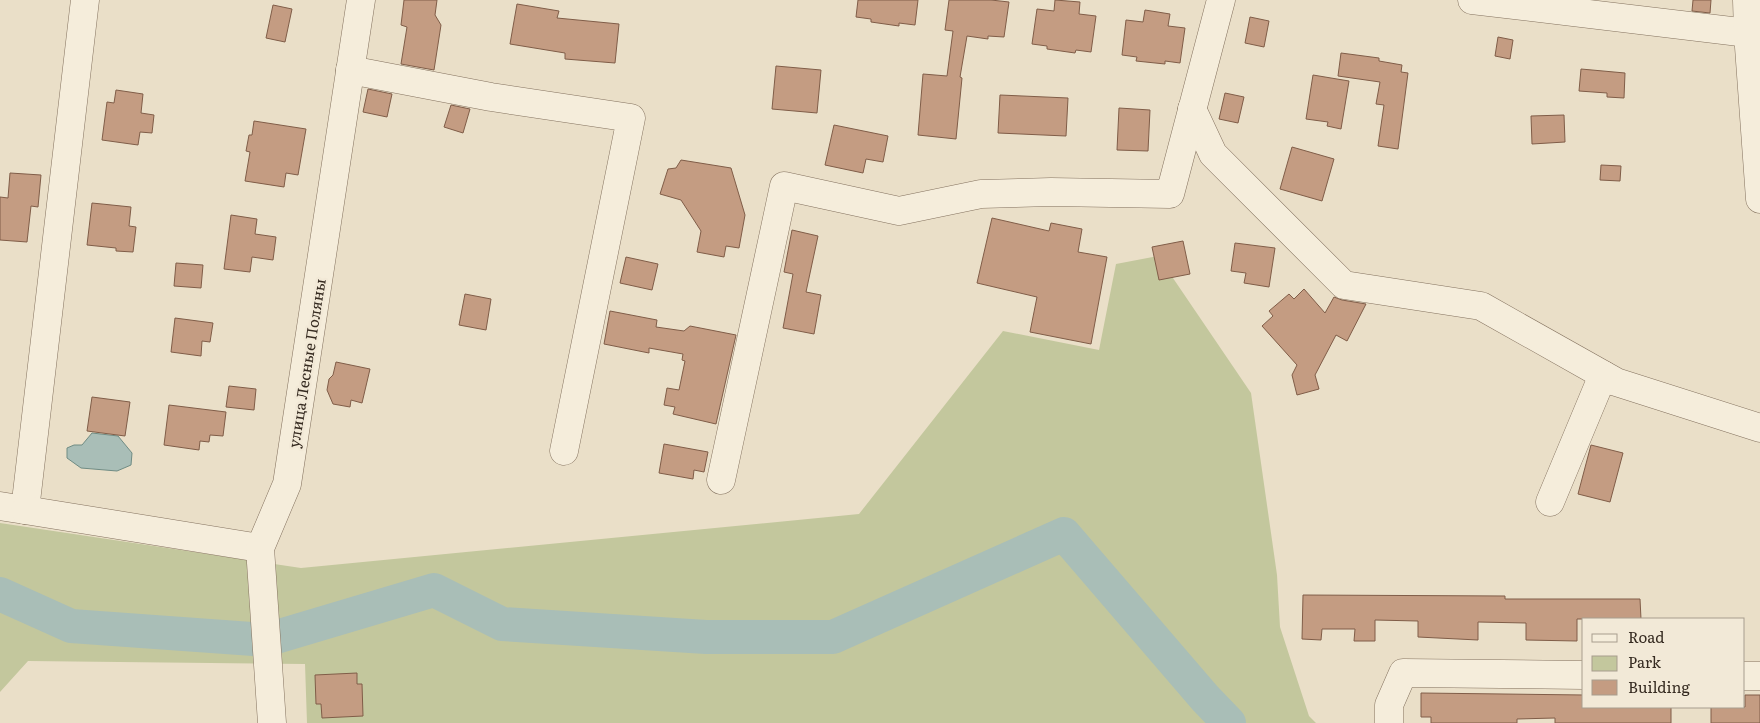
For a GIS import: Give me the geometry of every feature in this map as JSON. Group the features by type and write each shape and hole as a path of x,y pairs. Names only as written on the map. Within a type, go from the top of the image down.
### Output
{"street":[{"path":"86,0 12,508 260,548"},
{"name":"улица Лесные Поляны","path":"272,723 260,548 287,484 361,0"},
{"path":"721,480 784,186 899,211 980,194 1051,192 1170,194 1220,0"},
{"path":"1472,0 1748,33"},
{"path":"1747,0 1760,199"},
{"path":"350,70 491,97 631,118 564,451"},
{"path":"1192,109 1213,154 1344,285 1481,306 1616,382 1760,428"},
{"path":"1550,502 1603,375"},
{"path":"1389,723 1389,705 1403,674 1582,675"},
{"path":"1745,676 1760,676"}],"green space":[{"path":"1158,256 1251,393 1277,575 1280,627 1309,716 1316,723 307,723 305,664 28,661 0,692 0,523 301,568 859,514 1003,331 1099,350 1116,264"}],"water":[{"path":"92,433 118,436 132,453 131,465 117,471 81,468 67,458 67,448 74,445 82,445"}],"building":[{"path":"404,0 437,0 435,15 441,25 434,70 401,64 407,27 401,25"},
{"path":"858,0 918,0 915,25 899,23 899,26 871,22 871,19 856,17"},
{"path":"949,0 1009,2 1004,37 988,36 988,39 967,36 960,77 962,78 956,139 918,135 923,74 947,76 953,31 945,30"},
{"path":"1055,0 1080,2 1079,14 1096,16 1091,52 1076,50 1075,53 1047,49 1047,46 1032,44 1037,9 1054,11"},
{"path":"1693,0 1711,0 1710,13 1692,11"},
{"path":"517,4 559,11 557,18 619,24 615,63 565,59 565,53 510,44"},
{"path":"273,5 292,9 285,42 266,38"},
{"path":"1145,10 1170,14 1168,26 1185,28 1180,63 1165,61 1165,64 1136,61 1137,57 1122,55 1126,20 1143,22"},
{"path":"1250,17 1269,21 1264,47 1245,43"},
{"path":"1498,37 1513,40 1510,59 1495,56"},
{"path":"1341,53 1379,58 1379,61 1402,65 1401,72 1408,73 1398,149 1378,146 1384,105 1376,104 1380,82 1338,76"},
{"path":"776,66 821,70 817,113 772,109"},
{"path":"1581,69 1625,73 1624,98 1607,97 1607,93 1579,91"},
{"path":"1313,75 1349,81 1341,129 1327,126 1328,122 1306,119"},
{"path":"368,89 392,94 387,117 363,112"},
{"path":"116,90 143,94 141,113 154,115 152,133 140,132 138,145 102,140 107,102 114,103"},
{"path":"1225,93 1244,97 1238,123 1219,119"},
{"path":"1000,95 1068,98 1066,136 998,133"},
{"path":"451,105 470,109 463,133 444,127"},
{"path":"1119,108 1150,110 1148,151 1117,150"},
{"path":"1564,115 1565,142 1532,144 1531,116"},
{"path":"254,121 306,129 298,175 286,173 284,187 245,181 250,152 246,151 249,135 252,135"},
{"path":"834,125 888,136 883,162 866,159 863,173 825,165"},
{"path":"1292,147 1334,159 1322,201 1280,189"},
{"path":"681,160 731,168 745,215 739,248 726,246 724,257 697,252 701,231 681,200 660,194 668,169 676,168"},
{"path":"1601,165 1621,166 1620,181 1600,180"},
{"path":"10,173 41,175 38,207 31,206 27,242 0,240 0,197 8,198"},
{"path":"92,203 131,207 129,226 136,227 133,252 116,251 116,248 87,245"},
{"path":"231,215 257,219 255,234 276,237 273,260 252,257 250,272 224,269"},
{"path":"992,218 1049,231 1051,223 1082,229 1078,252 1107,257 1091,344 1030,332 1037,297 977,283"},
{"path":"792,230 818,236 806,292 821,295 814,334 783,328 793,274 784,272"},
{"path":"1183,241 1190,274 1159,280 1152,247"},
{"path":"1235,243 1275,248 1269,287 1244,283 1246,273 1231,271"},
{"path":"626,257 658,264 652,290 620,283"},
{"path":"176,263 203,265 201,288 174,286"},
{"path":"1304,289 1325,313 1334,297 1366,304 1347,341 1336,335 1315,375 1319,389 1297,395 1292,375 1297,365 1262,326 1273,316 1269,311 1289,294 1294,299"},
{"path":"465,294 491,299 486,330 459,325"},
{"path":"610,311 657,320 656,327 684,331 690,326 736,335 716,424 673,414 675,407 664,405 667,388 679,390 685,361 682,360 683,354 649,348 649,353 604,344"},
{"path":"175,318 213,323 210,342 202,341 201,356 171,352"},
{"path":"336,362 370,369 362,403 351,400 350,407 333,404 327,390"},
{"path":"229,386 256,389 254,410 226,407"},
{"path":"92,397 130,402 125,436 87,431"},
{"path":"169,405 226,412 223,436 210,435 209,442 200,441 199,450 164,445"},
{"path":"664,444 708,452 704,472 694,470 693,479 659,473"},
{"path":"1591,445 1623,453 1610,502 1578,494"},
{"path":"1303,595 1505,596 1505,599 1640,599 1641,618 1577,619 1577,641 1526,640 1526,623 1478,622 1478,640 1418,637 1418,621 1375,620 1375,641 1354,641 1355,629 1322,629 1321,640 1302,639"},
{"path":"357,673 357,684 362,684 363,716 322,718 321,704 316,704 315,675"},
{"path":"1421,693 1582,695 1582,708 1671,708 1671,723 1555,723 1555,718 1517,719 1517,723 1431,723 1431,717 1421,717"},
{"path":"1745,695 1760,695 1760,723 1711,723 1711,708 1745,707"}],"waterway":[{"path":"0,594 71,626 266,640 434,590 502,624 706,637 833,637 1064,534 1205,698 1229,723"}]}
